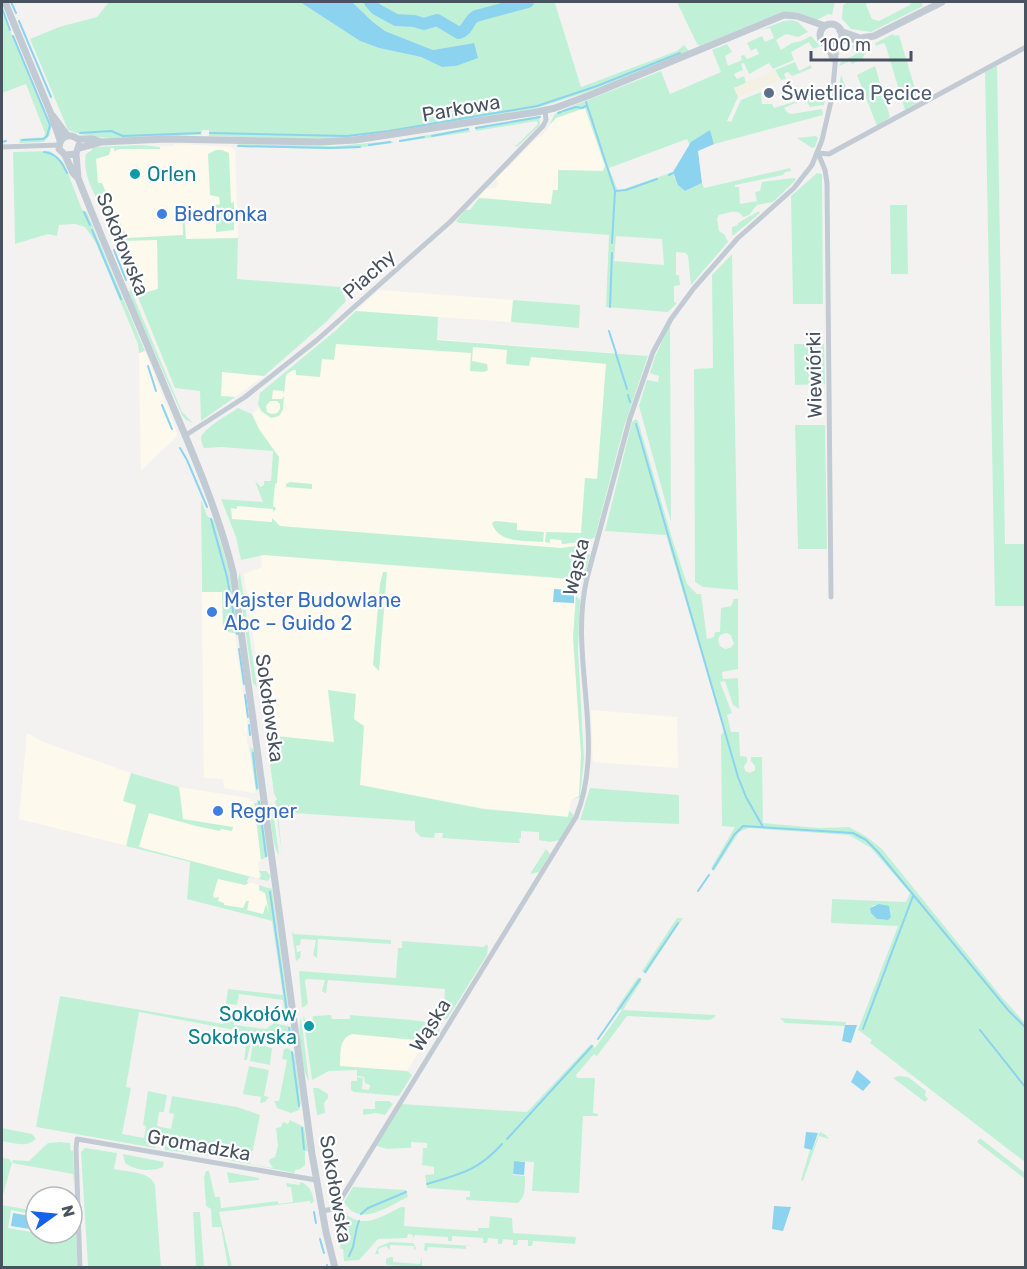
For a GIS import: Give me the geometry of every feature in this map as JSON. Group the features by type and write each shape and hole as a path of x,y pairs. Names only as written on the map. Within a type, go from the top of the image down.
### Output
{"street":[{"path":"5,2 51,114 60,152 71,156 78,151 78,139 68,135 51,114"},
{"path":"827,45 877,35 942,2"},
{"name":"Parkowa","path":"78,151 101,142 186,139 344,141 403,134 545,110 590,95 782,16 793,15 825,26"},
{"path":"807,20 820,34 821,40 827,45 835,61"},
{"path":"820,34 825,26 834,25 840,31 861,38"},
{"path":"840,31 832,97 818,153 830,154 1026,47"},
{"name":"Piachy","path":"186,435 245,397 296,357 443,228 543,127 546,120 545,110"},
{"path":"2,147 59,143 68,135"},
{"name":"Parkowa","path":"78,139 93,139 101,142"},
{"name":"Sokołowska","path":"78,151 78,178 198,465 222,533 236,588 316,1180 335,1268"},
{"name":"Wiewiórki","path":"818,153 825,170 826,183 831,597"},
{"name":"Wąska","path":"322,1211 333,1209 338,1204 558,848 584,798 589,751 582,636 585,588 630,418 653,352 671,319 694,288 738,238 803,179 818,153"},
{"name":"Sokołowska","path":"65,155 73,173 78,178"},
{"name":"Gromadzka","path":"80,1268 77,1139 316,1180"}],"shaded area":[{"path":"585,107 605,166 603,171 558,170 558,190 552,204 476,197 485,189 495,188 498,183 496,178 538,137 542,136 556,118"},
{"path":"175,144 231,147 235,151 238,238 157,240 158,347 110,227 111,213 106,202 101,205 97,200 90,183 86,154 92,150 92,147 142,145 149,147 174,146"},
{"path":"379,290 513,300 511,322 356,311"},
{"path":"335,331 648,356 624,427 595,537 588,539 586,548 590,555 231,524 221,499 270,503 273,451 248,416 259,408 262,392"},
{"path":"145,351 177,433 176,437 141,471 139,353"},
{"path":"222,372 264,376 235,397 221,396"},
{"path":"201,529 222,560 223,632 235,632 247,721 247,740 256,791 254,793 224,788 223,779 204,778"},
{"path":"261,556 577,580 573,637 581,754 579,797 571,800 568,817 482,808 360,785 273,788 266,735 268,735 244,574 262,567"},
{"path":"591,710 677,717 678,768 593,762"},
{"path":"27,733 43,742 131,773 123,801 183,818 179,787 248,798 254,803 261,860 258,862 260,879 19,819"},
{"path":"218,875 268,887 272,921 211,905"},
{"path":"306,1021 433,1029 407,1071 312,1065"}],"green space":[{"path":"109,2 300,2 360,41 379,48 421,57 442,67 456,66 474,43 433,50 385,31 352,2 559,2 555,3 581,87 677,51 684,45 689,51 587,92 534,109 361,137 323,139 209,136 209,130 202,130 201,135 133,138 83,135 68,130 30,39 59,27 97,17"},
{"path":"677,2 835,2 832,15 828,14 817,20 797,12 782,12 700,46"},
{"path":"848,2 867,2 866,5 872,19 879,21 912,2 921,2 923,6 871,32 851,29 842,19 843,5"},
{"path":"2,11 49,125 53,128 44,142 20,143 19,139 44,137 45,133 26,84 2,93"},
{"path":"784,21 798,22 808,32 798,37 786,34 776,40 781,50 811,36 820,46 813,49 809,42 791,52 794,60 773,69 769,63 749,74 744,63 741,64 743,70 734,74 737,79 744,76 746,83 734,88 738,97 727,121 731,122 741,100 761,92 762,104 772,104 774,108 797,101 797,97 826,87 824,105 810,107 805,99 784,108 792,114 822,109 823,115 714,144 710,130 690,146 687,139 609,168 618,191 673,172 674,177 685,191 702,183 704,188 790,168 791,171 783,175 735,185 739,187 740,204 757,201 755,192 760,191 762,182 795,178 796,180 773,202 757,205 749,215 743,217 741,214 732,212 719,215 717,219 719,231 724,234 728,242 691,285 688,256 686,253 676,252 676,275 679,275 680,285 674,286 674,302 677,303 668,312 606,307 609,235 456,221 465,210 470,210 479,198 551,204 553,190 558,190 558,170 603,171 605,166 585,108 556,118 550,124 554,115 560,111 661,71 670,94 721,72 712,50 727,44 732,52 725,56 728,66 742,60 741,56 744,55 747,59 759,54 756,48 751,51 747,43 762,36 765,42 774,38 770,28 760,30","holes":["616,236 662,239 664,265 614,261"]},
{"path":"893,34 899,35 919,102 905,110 886,47 884,43 876,46 875,43"},
{"path":"852,46 869,47 862,59 852,64 850,61 839,66 841,62 856,54"},
{"path":"795,62 799,71 811,65 812,68 792,76 788,72 784,74 786,79 781,80 775,70"},
{"path":"997,65 1005,544 1025,544 1025,606 995,606 985,72"},
{"path":"875,66 890,117 877,126 857,75"},
{"path":"841,75 849,95 837,97"},
{"path":"539,116 540,125 517,147 514,145 517,145 538,124 537,121 476,131 475,127"},
{"path":"469,128 470,132 399,142 399,140"},
{"path":"816,136 818,138 815,147 812,148 797,138"},
{"path":"392,141 393,143 357,148 238,147 238,144 336,146"},
{"path":"142,145 160,147 160,149 114,151 114,148 111,148 109,155 96,159 98,183 102,183 108,197 101,205 89,181 85,167 86,154 92,150 92,147"},
{"path":"216,150 229,153 231,203 234,202 234,230 216,232 216,205 220,204 219,197 210,195 208,154"},
{"path":"50,151 64,163 145,351 139,353 138,344 96,243 85,227 75,224 59,225 57,236 48,234 15,244 13,152"},
{"path":"817,173 822,174 823,304 793,304 791,196"},
{"path":"890,205 907,205 908,274 891,274"},
{"path":"109,209 111,213 115,211 127,238 183,235 182,211 184,211 186,239 238,238 237,279 341,287 346,301 327,321 264,376 222,372 221,396 235,397 201,421 200,391 175,388 135,290 147,292 158,289 157,240 123,241 111,215 110,227 130,281 107,223 105,214"},
{"path":"759,211 760,213 732,235 732,227"},
{"path":"732,254 738,590 703,587 695,582 694,369 713,368 712,275"},
{"path":"130,288 182,412 193,423 182,415 129,294"},
{"path":"513,300 580,305 579,328 511,322"},
{"path":"356,311 438,317 437,340 648,356 624,427 595,537 588,541 564,544 561,540 550,539 550,543 545,542 546,532 581,533 585,478 597,479 606,364 531,357 529,366 506,364 507,350 473,347 472,361 487,364 488,370 470,371 471,353 336,344 334,360 322,359 320,377 296,375 296,370 293,370 286,375 284,394 283,391 273,390 272,399 282,399 284,396 283,410 279,416 271,418 261,411 258,404 260,393","holes":["270,401 277,401 280,404 277,413 267,412 266,406"]},
{"path":"670,324 671,522 639,406 647,380 658,382 659,376 650,373"},
{"path":"794,344 824,344 825,384 795,385"},
{"path":"238,408 252,414 259,429 279,457 273,506 275,510 273,512 273,509 237,506 237,509 231,508 232,519 272,522 272,518 280,526 561,548 585,545 590,555 584,580 264,555 241,560 236,537 221,499 263,502 255,481 261,487 264,481 271,481 273,451 204,448 201,439 211,426"},
{"path":"636,419 638,421 687,584 697,594 701,594 707,639 714,637 715,632 720,632 721,608 731,606 734,599 738,599 738,669 722,672 723,679 738,678 739,709 733,705 725,681 720,682 732,713 727,715 731,732 739,732 740,756 747,757 745,771 750,773 755,770 751,757 762,757 763,823 819,828 849,827 867,837 882,849 1025,1023 1025,1162 870,1043 872,1040 858,1030 898,926 831,923 832,899 906,902 910,893 871,848 849,835 748,828 739,832 714,871 711,868 735,827 722,826 721,735 724,731 666,535 605,531 632,422","holes":["726,633 731,635 734,644 725,649 720,646 718,640 720,635","874,905 890,909 891,917 885,920 877,919 870,908"]},
{"path":"795,425 825,425 827,549 798,549"},
{"path":"290,482 312,484 312,489 286,487 286,484"},
{"path":"201,499 207,516 214,520 229,570 238,634 223,631 222,592 202,592"},
{"path":"495,521 517,523 517,530 544,532 543,542 506,538 495,530 492,523"},
{"path":"240,572 257,687 253,683 238,580"},
{"path":"383,572 387,572 379,671 373,665"},
{"path":"576,596 580,600 578,651 584,759 580,797 571,800 579,796 581,754 573,637"},
{"path":"328,690 356,694 354,719 364,726 360,785 483,809 568,817 569,811 574,815 573,818 560,840 550,842 539,840 539,832 521,831 520,843 515,843 442,838 443,833 435,833 434,838 421,837 415,831 415,821 278,812 282,855 275,801 277,799 274,794 266,735 334,742"},
{"path":"250,747 255,751 260,788 256,791"},
{"path":"131,773 179,787 183,819 233,827 232,831 221,829 220,831 149,813 139,847 259,879 261,875 259,871 266,871 271,876 268,881 249,877 247,882 249,883 245,885 218,879 213,895 214,898 219,897 218,901 224,905 243,908 246,901 249,901 247,910 263,914 266,904 269,913 265,893 259,890 259,885 272,889 290,1019 285,1019 283,1000 239,994 237,1005 229,1004 227,1018 234,1020 234,1025 266,1029 274,1023 292,1027 289,1038 280,1041 267,1036 139,1012 126,1087 131,1088 122,1134 144,1138 146,1126 143,1125 148,1091 167,1095 164,1112 159,1112 157,1126 171,1129 174,1114 169,1113 172,1096 237,1107 260,1115 250,1164 273,1168 269,1162 275,1157 278,1146 276,1128 281,1127 283,1122 288,1124 290,1120 304,1127 308,1151 305,1151 305,1165 295,1170 294,1173 199,1154 165,1150 164,1145 158,1144 155,1148 36,1127 60,996 223,1024 228,989 283,995 272,921 187,899 190,862 126,846 136,805 123,801"},
{"path":"590,788 679,795 679,824 580,820"},
{"path":"257,800 262,801 269,856 261,860 254,803 257,803"},
{"path":"272,803 279,855 272,829"},
{"path":"546,849 550,854 539,872 530,874"},
{"path":"677,918 683,918 646,974 642,971"},
{"path":"292,932 294,934 391,940 391,944 318,939 317,958 313,955 316,940 301,939 300,945 296,946 297,952 301,951 300,958 296,961"},
{"path":"402,941 484,947 486,944 488,946 487,955 447,1019 439,1016 444,1008 445,989 328,980 325,993 322,991 325,980 306,979 308,1004 302,1008 299,971 396,978 398,948 402,948"},
{"path":"638,977 642,980 623,1010 716,1015 709,1020 627,1016 597,1056 594,1054 576,1075 577,1078 595,1078 593,1113 598,1114 598,1116 583,1116 579,1193 532,1191 534,1162 514,1161 513,1175 525,1176 524,1194 521,1201 518,1203 466,1200 466,1197 470,1197 470,1191 427,1188 425,1175 434,1174 434,1167 422,1165 423,1148 427,1148 427,1143 411,1142 411,1148 393,1149 376,1145 401,1104 527,1112 591,1044 595,1048 622,1010 616,1009"},
{"path":"331,1015 332,1019 350,1019 350,1015 434,1023 440,1030 439,1032 433,1029 426,1041 352,1034 348,1036 342,1043 340,1066 407,1071 412,1075 399,1096 354,1092 351,1090 351,1081 357,1081 357,1077 363,1078 362,1089 369,1090 370,1085 365,1083 364,1077 357,1076 357,1070 329,1071 312,1080 303,1016 306,1021 312,1021 313,1016"},
{"path":"301,1017 309,1081 304,1069 301,1050"},
{"path":"780,1018 846,1022 845,1026 785,1023"},
{"path":"223,1032 252,1037 247,1060 244,1060 247,1040 223,1036"},
{"path":"253,1043 272,1048 270,1065 250,1061"},
{"path":"288,1048 295,1055 301,1103 299,1110 291,1113 277,1108 274,1101 279,1101 287,1060 282,1059 284,1049"},
{"path":"249,1066 269,1070 264,1096 269,1097 265,1102 260,1103 261,1097 243,1094"},
{"path":"908,1077 926,1091 925,1096 928,1099 925,1102 893,1078"},
{"path":"313,1088 318,1088 328,1094 324,1103 325,1113 317,1115"},
{"path":"375,1101 389,1101 393,1104 385,1115 376,1113 363,1115 363,1109 375,1109"},
{"path":"2,1128 32,1134 36,1139 24,1144 2,1141"},
{"path":"820,1132 829,1139 819,1136 803,1181 801,1180 810,1150"},
{"path":"980,1138 1025,1173 1025,1179 977,1142"},
{"path":"48,1143 70,1143 71,1151 73,1151 75,1185 73,1174 12,1163 13,1160 29,1161"},
{"path":"85,1148 117,1153 114,1169 143,1175 152,1180 155,1185 161,1267 88,1267 81,1152"},
{"path":"123,1154 164,1162 163,1167 149,1170 134,1168 125,1163"},
{"path":"2,1158 9,1159 12,1163 2,1198"},
{"path":"206,1171 209,1171 215,1197 220,1197 221,1208 278,1201 278,1204 293,1202 291,1187 287,1187 286,1183 299,1185 301,1182 307,1185 314,1201 311,1204 310,1201 219,1212 232,1267 228,1267 221,1227 212,1227 211,1209 206,1206 204,1177"},
{"path":"227,1172 259,1178 259,1180 229,1183"},
{"path":"353,1187 406,1190 408,1196 374,1213 357,1214 350,1210 344,1202"},
{"path":"2,1205 24,1209 24,1213 11,1210 8,1228 24,1231 24,1245 77,1245 78,1267 2,1267"},
{"path":"405,1207 404,1226 478,1231 478,1228 489,1228 490,1216 512,1218 513,1233 576,1237 575,1244 533,1241 532,1246 528,1246 528,1240 518,1240 517,1245 513,1245 513,1240 503,1239 502,1244 498,1244 498,1239 488,1238 487,1243 483,1243 483,1238 452,1236 452,1241 448,1241 448,1237 415,1235 413,1239 413,1235 408,1234 407,1238 378,1239 359,1260 344,1261 343,1249 341,1249 334,1221 336,1212 366,1221"},
{"path":"193,1212 200,1212 204,1267 196,1267"},
{"path":"390,1242 413,1243 416,1248 414,1251 414,1246 390,1245 390,1250 386,1246 378,1249 379,1254 375,1254 378,1247"},
{"path":"425,1243 474,1246 466,1246 466,1249 428,1247 427,1251 424,1250"},
{"path":"393,1257 393,1262 420,1264 422,1257 422,1267 386,1265 386,1259"}],"sand":[{"path":"775,70 780,81 738,97 734,88"}],"water":[{"path":"300,2 352,2 385,31 433,50 474,43 478,58 456,66 442,67 421,57 379,48 360,41"},
{"path":"710,130 714,144 698,151 702,183 685,191 678,185 673,172 691,142"},
{"path":"554,589 571,590 574,594 574,603 553,602"},
{"path":"879,904 889,906 891,917 888,920 877,919 871,913 870,908"},
{"path":"845,1025 857,1025 851,1043 842,1041"},
{"path":"857,1070 871,1082 863,1091 851,1082"},
{"path":"806,1132 818,1133 812,1150 804,1148"},
{"path":"514,1161 525,1162 524,1175 513,1174"},
{"path":"774,1206 791,1207 783,1231 772,1229"},
{"path":"13,1213 24,1215 24,1228 11,1226"}],"waterway":[{"path":"11,2 16,13"},
{"path":"370,2 376,9 396,20 424,24 437,20 459,33 476,16 528,2"},
{"path":"2,8 10,30"},
{"path":"19,21 51,97"},
{"path":"13,36 50,125 47,136"},
{"path":"210,133 347,136 537,106 597,86 680,53"},
{"path":"586,102 615,191 612,243"},
{"path":"563,111 586,106"},
{"path":"476,128 540,117"},
{"path":"432,136 468,129"},
{"path":"80,133 111,131 123,136 200,133"},
{"path":"22,140 43,139 47,136"},
{"path":"400,141 424,137"},
{"path":"2,142 6,141"},
{"path":"369,145 390,142"},
{"path":"238,146 360,147"},
{"path":"44,152 58,159 67,173"},
{"path":"669,175 673,173"},
{"path":"615,191 626,190 657,179"},
{"path":"84,212 90,225"},
{"path":"92,230 121,299"},
{"path":"114,250 126,280"},
{"path":"610,307 612,253"},
{"path":"609,331 616,353"},
{"path":"616,354 627,389"},
{"path":"148,366 156,391"},
{"path":"628,395 630,402"},
{"path":"162,405 172,429"},
{"path":"636,424 738,777 763,827"},
{"path":"180,448 207,507"},
{"path":"211,519 227,577 237,634"},
{"path":"239,649 244,684"},
{"path":"245,695 248,717"},
{"path":"249,725 250,735"},
{"path":"253,753 257,788"},
{"path":"259,802 266,856"},
{"path":"713,869 734,835 743,826 853,833 866,840 878,852 1008,1010 1026,1028"},
{"path":"698,891 709,875"},
{"path":"270,892 288,1019"},
{"path":"863,1029 913,896"},
{"path":"645,972 678,923"},
{"path":"598,1039 640,979"},
{"path":"289,1028 290,1035"},
{"path":"980,1030 1026,1088"},
{"path":"507,1139 592,1046"},
{"path":"292,1052 299,1106"},
{"path":"302,1128 304,1149"},
{"path":"427,1184 476,1166 502,1144"},
{"path":"361,1214 368,1208 406,1192"},
{"path":"314,1212 316,1223"},
{"path":"357,1227 359,1221"},
{"path":"349,1256 357,1227"},
{"path":"320,1239 324,1253"}],"place":[{"name":"Świetlica Pęcice","path":"769,93"},
{"name":"Orlen","path":"135,174"},
{"name":"Biedronka","path":"162,214"},
{"name":"Majster Budowlane Abc – Guido 2","path":"212,612"},
{"name":"Regner","path":"218,811"},
{"name":"Sokołów Sokołowska","path":"309,1026"}]}
